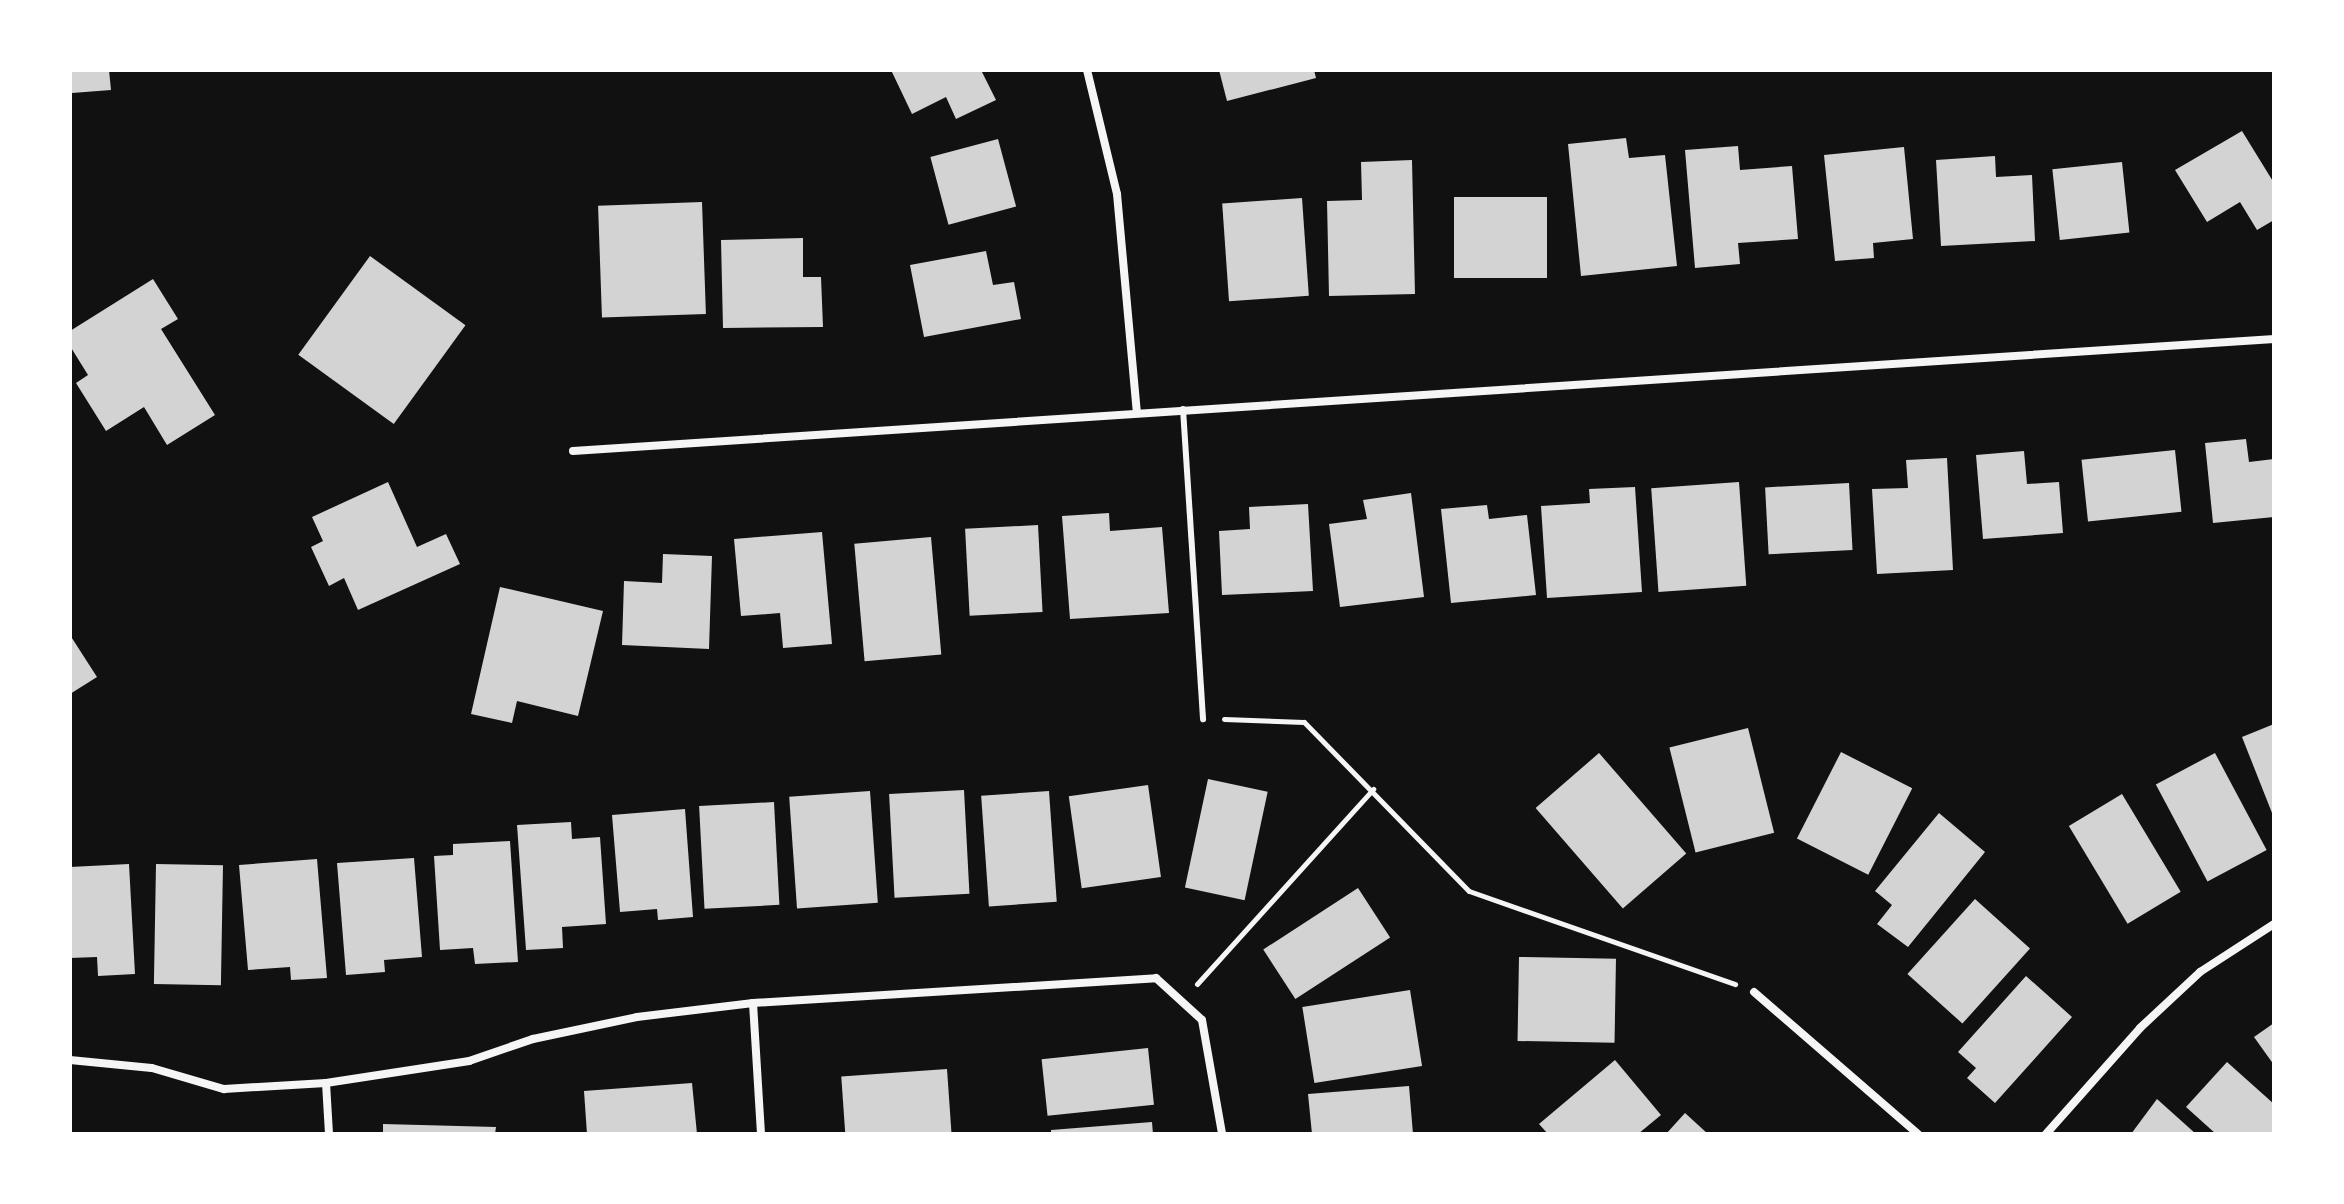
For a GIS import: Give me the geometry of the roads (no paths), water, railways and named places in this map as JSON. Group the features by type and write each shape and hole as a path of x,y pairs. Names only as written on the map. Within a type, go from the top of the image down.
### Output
{"street":[{"path":"1087,70 1117,194 1137,413"},
{"path":"573,451 2274,339"},
{"path":"2046,1134 2140,1028 2200,972 2274,924"},
{"path":"70,1060 152,1068 224,1089 326,1083 469,1061 533,1039 637,1017 753,1003 1156,978 1202,1020 1222,1134"},
{"path":"1754,992 1918,1134"},
{"path":"753,1003 761,1134"},
{"path":"326,1083 329,1134"}],"lane":[{"path":"1183,409 1203,719"}]}
